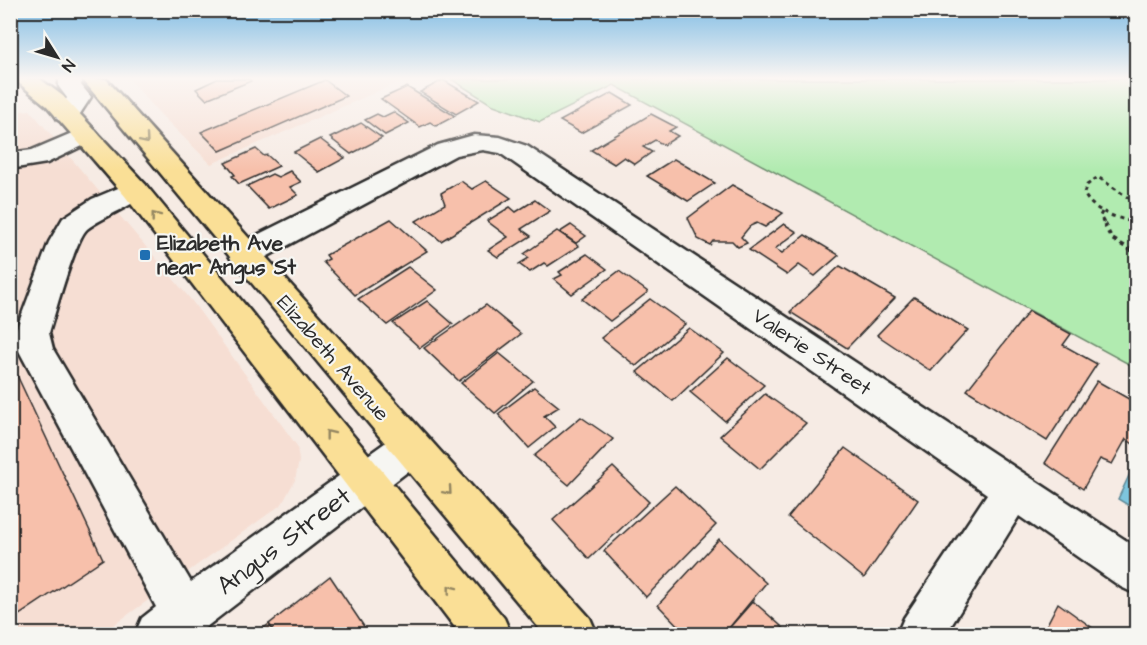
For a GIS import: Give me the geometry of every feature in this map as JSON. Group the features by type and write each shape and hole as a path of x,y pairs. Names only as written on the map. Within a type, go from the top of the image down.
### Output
{"highway":[{"path":"62,109 135,190 488,634"},
{"name":"Elizabeth Avenue","path":"119,109 574,634"}],"street":[{"path":"67,115 71,109"},
{"path":"10,161 38,157 86,135"},
{"name":"Valerie Street","path":"244,255 447,150 469,143 484,141 498,143 518,152 1137,572"},
{"path":"135,190 102,206 73,225 64,242 23,355 171,625"},
{"name":"Angus Street","path":"171,625 410,447"},
{"path":"920,634 1014,489"}],"path":[{"path":"1137,203 1098,177 1087,185 1084,193 1087,200 1102,212 1137,223"},
{"path":"1102,212 1100,216 1112,239 1137,253"}],"shaded area":[{"path":"156,109 337,109 211,164"},
{"path":"30,110 192,301 297,446 299,461 295,480 282,504 101,634 11,634 10,112"}],"green space":[{"path":"505,109 566,109 540,122"},
{"path":"658,109 1136,109 1136,368"}],"water":[{"path":"1133,467 1136,469 1136,510 1118,499"}],"building":[{"path":"256,109 316,109 220,151 201,132"},
{"path":"395,109 444,109 455,116 436,126 430,122 420,127"},
{"path":"448,109 465,109 456,114"},
{"path":"582,109 625,109 581,133 560,121"},
{"path":"393,112 409,123 385,135 365,120 377,114 383,117"},
{"path":"651,114 676,127 669,131 678,136 664,145 655,140 643,147 652,152 635,164 624,157 614,164 591,150"},
{"path":"361,123 382,138 351,154 330,138"},
{"path":"320,139 345,158 319,172 294,152"},
{"path":"256,149 279,166 239,184 225,163"},
{"path":"674,159 715,183 688,201 647,176"},
{"path":"290,171 301,182 290,187 298,195 269,209 247,186 272,174 278,177"},
{"path":"461,181 472,189 486,181 511,198 441,241 416,221 445,204 441,193"},
{"path":"732,185 783,213 765,227 757,223 750,226 741,237 747,243 738,247 732,241 713,241 710,245 698,239 688,218"},
{"path":"535,200 550,211 521,229 531,236 498,257 488,250 508,237 487,221 510,207 516,212"},
{"path":"391,219 427,251 355,295 323,262 329,259 326,255"},
{"path":"784,224 797,232 775,249 782,253 805,235 839,255 815,276 799,265 787,275 749,250"},
{"path":"571,225 586,236 576,243 560,232"},
{"path":"557,231 579,246 548,266 544,263 530,272 519,264 529,258 524,254"},
{"path":"587,254 607,269 572,294 554,279 562,275 559,272"},
{"path":"840,266 895,298 847,348 790,312"},
{"path":"408,267 437,290 387,325 358,299"},
{"path":"619,271 648,292 610,321 582,299"},
{"path":"914,297 968,330 931,371 877,335"},
{"path":"650,299 685,324 636,366 601,338"},
{"path":"427,301 453,324 420,348 393,323"},
{"path":"486,305 521,334 459,381 424,348"},
{"path":"1029,311 1071,334 1063,345 1097,364 1047,441 967,390"},
{"path":"689,328 724,353 673,401 637,372"},
{"path":"499,353 533,381 495,413 461,383"},
{"path":"728,358 764,385 725,421 690,392"},
{"path":"15,371 103,559 10,621 10,374"},
{"path":"1097,381 1136,403 1136,446 1126,439 1112,464 1100,459 1083,489 1045,463"},
{"path":"534,387 559,407 544,416 555,427 529,448 498,414"},
{"path":"765,394 806,423 760,469 720,436"},
{"path":"581,417 613,439 569,485 534,456"},
{"path":"845,448 918,500 864,578 788,517"},
{"path":"613,467 649,502 589,559 553,520"},
{"path":"675,486 716,525 646,597 604,551"},
{"path":"719,539 766,583 724,634 686,634 658,605"},
{"path":"330,576 369,634 275,634 269,624"},
{"path":"753,601 790,634 724,634"},
{"path":"1058,603 1101,634 1042,634"},
{"path":"269,624 275,634 256,634"}],"place":[{"name":"Elizabeth Ave near Angus St","path":"145,255"}]}
